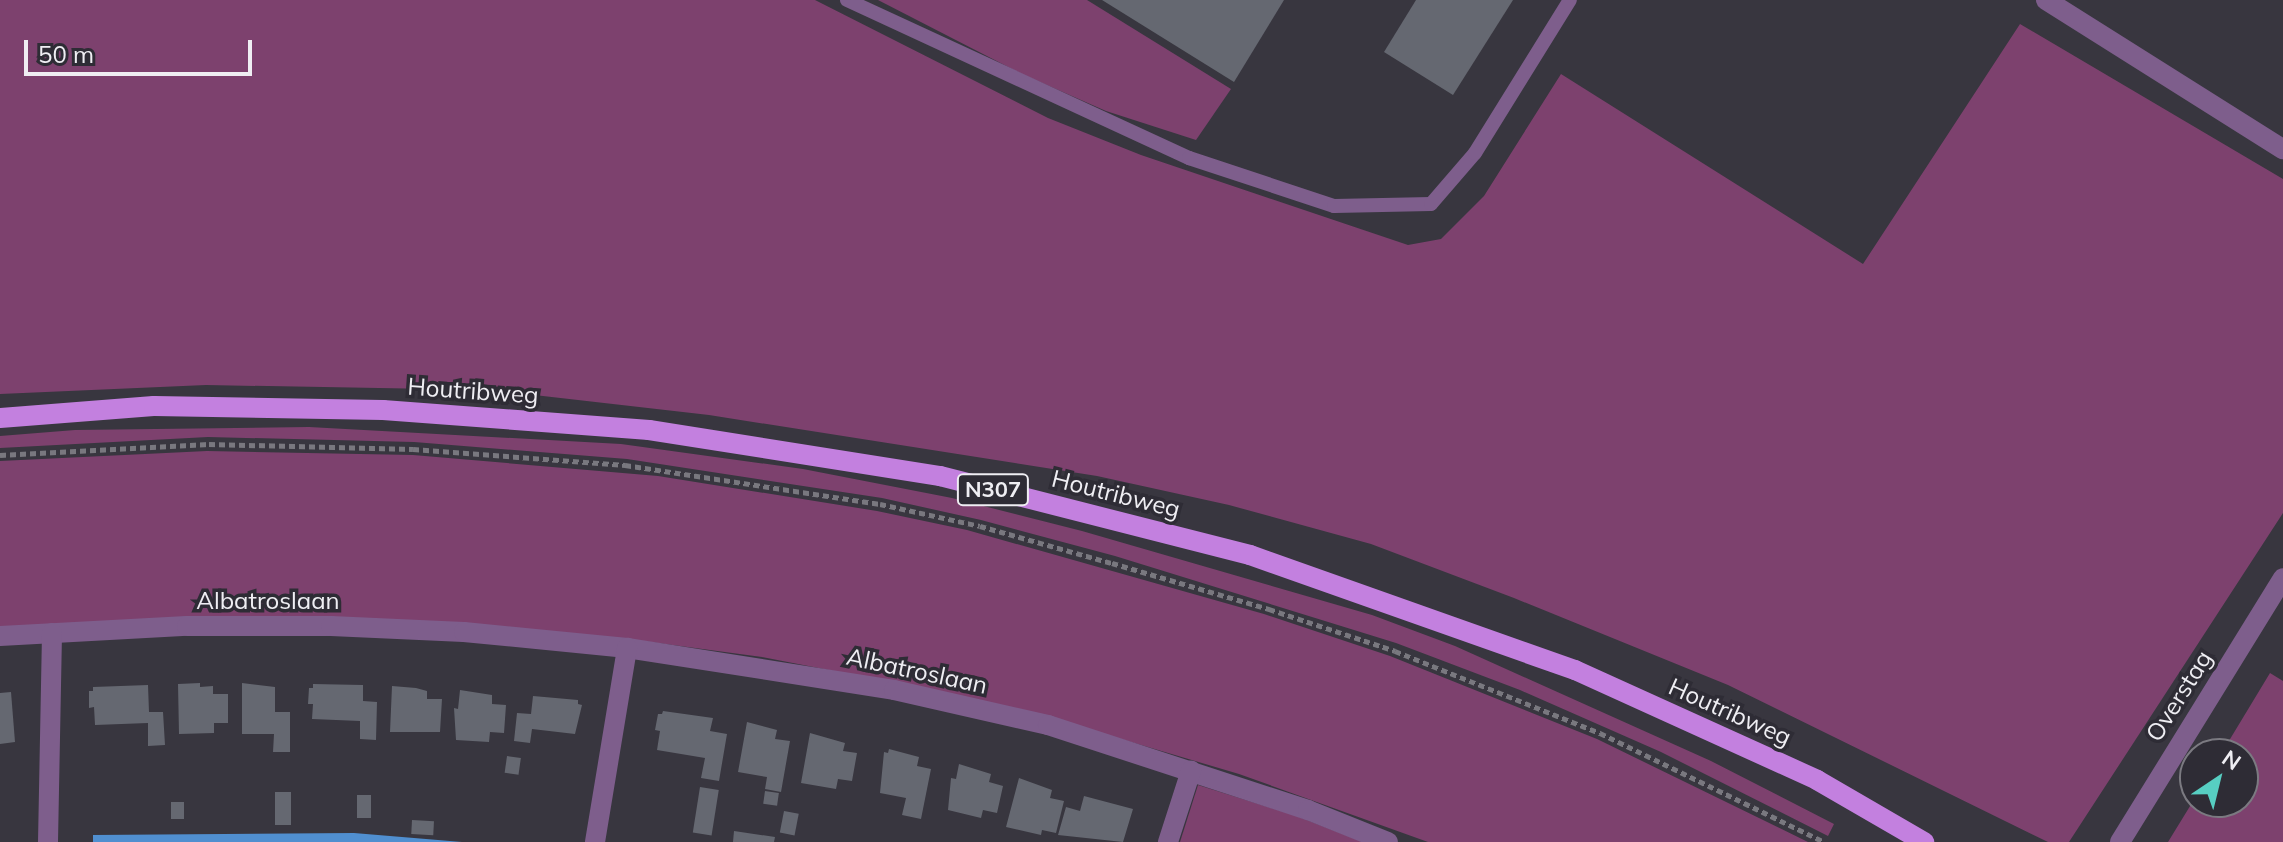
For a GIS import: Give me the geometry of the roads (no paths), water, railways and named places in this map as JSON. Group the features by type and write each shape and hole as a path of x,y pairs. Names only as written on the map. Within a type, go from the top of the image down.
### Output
{"main road":[{"name":"Houtribweg","path":"0,418 154,406 383,410 649,430 940,476 1250,555 1575,670 1817,780 1924,842"}],"street":[{"path":"2046,0 2283,149"},
{"name":"Overstag","path":"2120,842 2283,578"},
{"name":"Albatroslaan","path":"0,636 187,626 331,626 464,632 627,648 894,690 1048,725 1191,771 1388,842"},
{"path":"48,842 52,633"},
{"path":"595,842 627,648"},
{"path":"1168,842 1191,771"}],"lane":[{"path":"847,0 1189,158 1334,206 1431,204 1475,153 1570,0"}],"water":[{"path":"354,833 462,842 93,842 93,835"}]}
